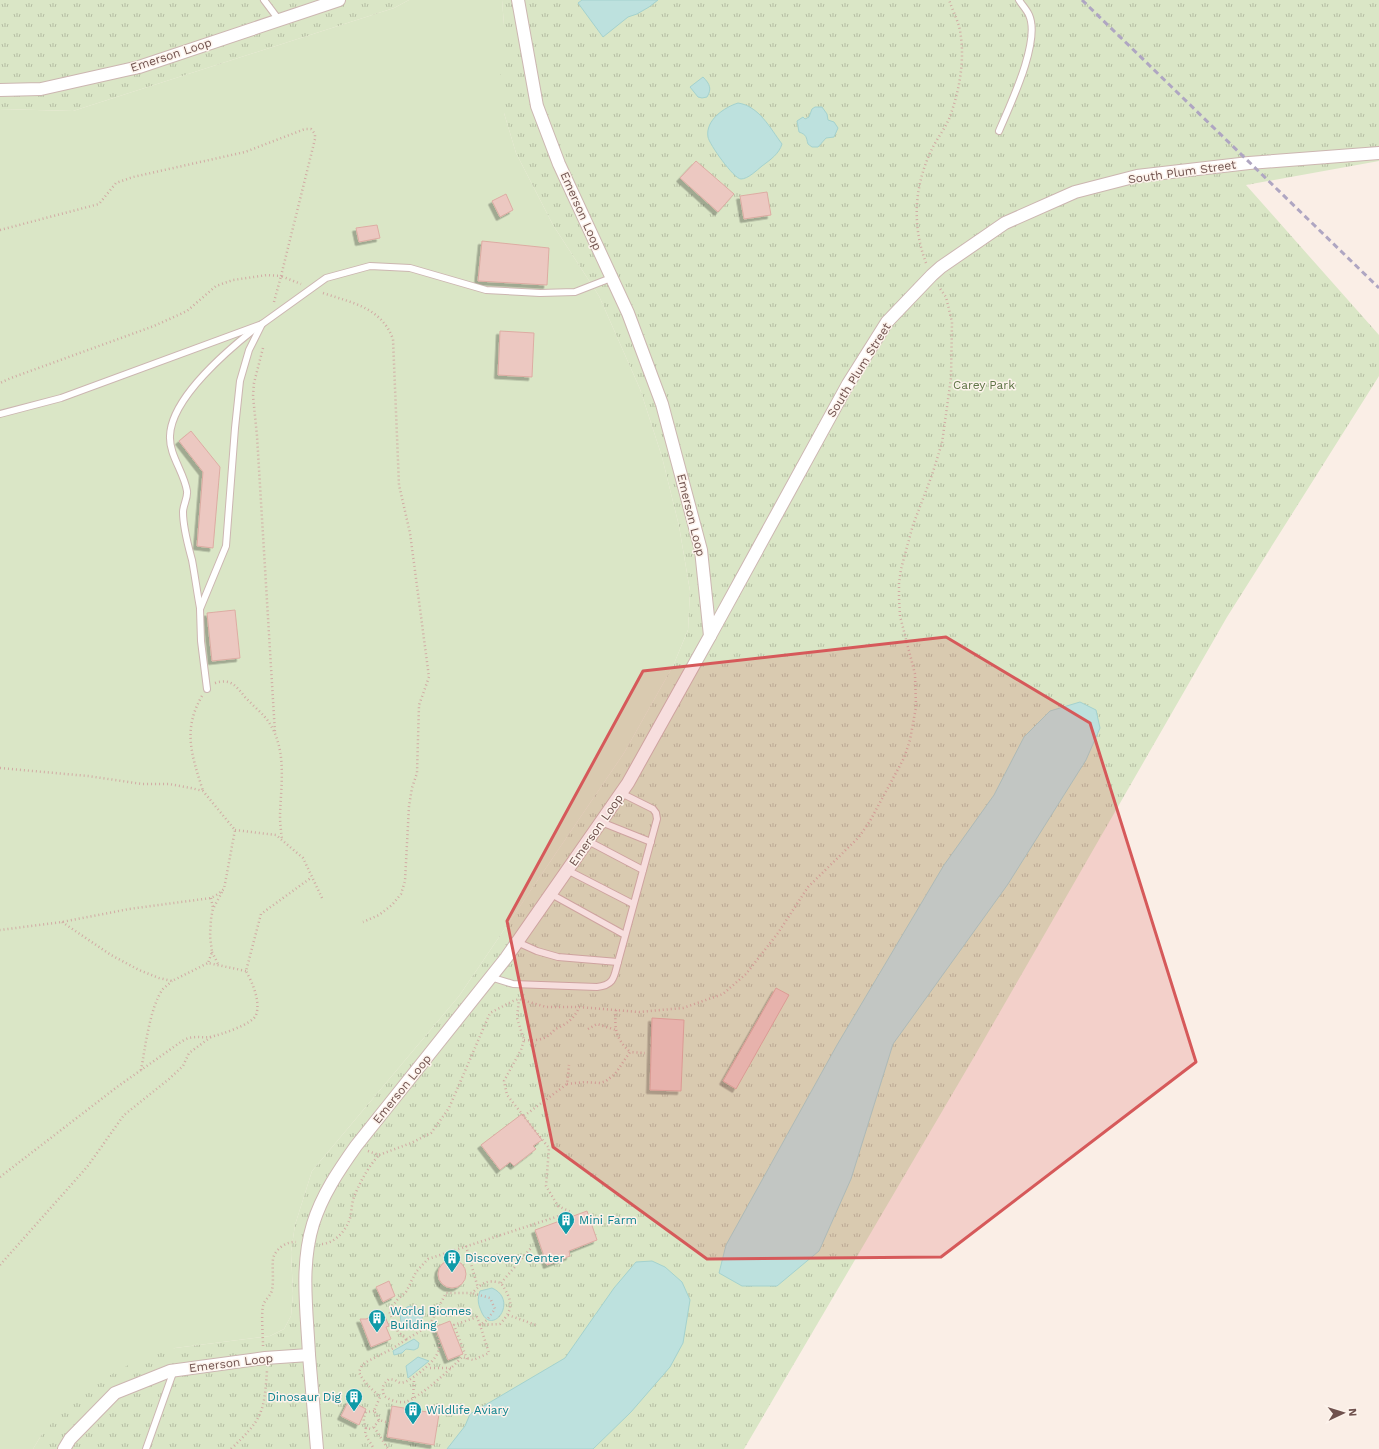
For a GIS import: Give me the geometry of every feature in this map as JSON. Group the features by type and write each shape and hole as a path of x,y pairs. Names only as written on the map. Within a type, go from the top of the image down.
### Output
{"street":[{"name":"Emerson Loop","path":"0,90 42,89 139,66 339,0"},
{"name":"Emerson Loop","path":"64,1449 70,1439 115,1393 170,1371 265,1358 309,1354 306,1266 309,1243 313,1223 324,1197 340,1168 517,942 588,841 628,783 710,636 701,550 662,404 628,313 560,164 537,106 518,0"},
{"name":"South Plum Street","path":"710,636 848,384 887,322 932,275 1004,223 1075,192 1137,176 1249,163 1379,153"},
{"path":"309,1354 317,1449"}],"lane":[{"path":"264,0 279,20"},
{"path":"999,131 1023,73 1033,34 1030,15 1019,0"},
{"path":"207,689 201,641 200,609 186,536 183,511 187,493 184,478 173,454 170,437 173,418 185,398 205,374 237,343 326,278 370,266 410,268 486,290 540,293 575,292 612,278"},
{"path":"0,414 61,398 262,324"},
{"path":"200,609 226,546 240,381 249,350 262,324"},
{"path":"490,977 513,984 597,987 610,984 618,962 657,819 656,813 653,809 621,793"},
{"path":"601,822 651,842"},
{"path":"588,841 643,870"},
{"path":"567,870 633,904"},
{"path":"551,894 625,935"},
{"path":"517,942 537,952 558,957 618,962"},
{"path":"146,1449 174,1370"}],"path":[{"path":"318,1244 327,1244 342,1233 349,1221 353,1200 362,1180 379,1155 431,1133 449,1108 490,1013 519,999 546,1007 579,1007 639,1012 683,1008 723,994 746,974 778,933 808,887 859,838 904,758 910,740 916,707 915,674 900,616 899,583 901,569 913,525 934,470 942,443 951,378 952,322 949,308 946,297 932,275 923,254 916,221 917,194 922,171 932,149 949,120 962,69 959,26 949,0"},
{"path":"0,230 99,204 116,183 133,177 245,152 305,129 311,130 315,134 315,139 270,318"},
{"path":"0,383 154,326 187,311 216,286 233,280 267,275 281,276 368,309 381,318 390,330 393,339 399,485 410,533 429,677 420,705 417,773 412,788 409,806 405,881 401,894 392,905 379,915 364,922"},
{"path":"264,343 254,383 253,396 257,436 275,734"},
{"path":"282,839 280,815 282,798 282,760 275,734 270,724 233,684 223,680 212,684 201,697 193,715 190,736 194,762 203,791 235,830 276,835 303,858 323,900"},
{"path":"0,768 88,776 142,784 154,783 181,785 203,791"},
{"path":"220,966 212,952 210,936 211,919 213,908 224,889 235,830"},
{"path":"0,1177 178,1044 188,1038 211,1037 234,1029 250,1021 256,1015 257,1004 254,986 246,971 261,914 312,877"},
{"path":"0,930 62,922 129,909 211,898 224,889"},
{"path":"211,898 213,908"},
{"path":"62,922 111,956 146,973 172,980"},
{"path":"208,963 212,952"},
{"path":"141,1071 157,1000 162,990 172,980 208,963 246,971"},
{"path":"407,1339 398,1332 389,1311 397,1300 406,1292 416,1272 428,1259 571,1212 558,1206 546,1186 549,1148 507,1095 504,1080 521,1050 524,1040 517,1018 519,999"},
{"path":"524,1040 541,1040 552,1033 554,1029 575,1016 579,1007"},
{"path":"616,1010 616,1030 622,1045 630,1052 645,1053"},
{"path":"588,1029 597,1024 616,1030"},
{"path":"0,1264 87,1167 124,1115 169,1079 183,1066 189,1053 211,1037"},
{"path":"524,1116 567,1084 585,1082 600,1084 606,1081 615,1074 630,1052"},
{"path":"567,1084 569,1065"},
{"path":"356,1146 379,1155"},
{"path":"230,1449 251,1429 259,1419 263,1409 266,1374 263,1349 263,1304 272,1292 274,1279 274,1258 278,1249 287,1243 301,1242"},
{"path":"466,1246 478,1288"},
{"path":"501,1283 531,1248"},
{"path":"380,1397 361,1378 359,1372 362,1365 429,1326 446,1293 472,1292 483,1282 493,1281 501,1283 509,1296 510,1310 508,1315 500,1324 480,1325"},
{"path":"472,1292 477,1295 490,1298 494,1309 487,1320 480,1325"},
{"path":"508,1315 536,1324"},
{"path":"380,1397 384,1396 391,1400 406,1402 421,1394 462,1357 467,1359 473,1360 489,1353 477,1317 454,1325 467,1359"},
{"path":"384,1396 382,1389 384,1384 389,1379 400,1383 405,1382 426,1368 436,1358 440,1340 436,1332 429,1326"},
{"path":"430,1368 451,1368"},
{"path":"413,1398 414,1381"},
{"path":"374,1411 380,1397"},
{"path":"374,1411 379,1420"},
{"path":"374,1411 366,1412 363,1423 366,1428 365,1434 374,1449"},
{"path":"379,1420 386,1422"},
{"path":"366,1428 371,1429 379,1420"},
{"path":"374,1427 388,1449"}],"highlighted area":[{"path":"946,637 1090,723 1196,1062 941,1257 707,1259 553,1147 507,921 643,671"}],"green space":[{"path":"0,0 409,0 394,8 73,111 0,109"},
{"path":"409,0 502,0 504,25 504,113 516,153 553,225 599,296 640,389 662,457 679,526 690,591 688,630 673,666 624,753 459,996 312,1171 295,1225 291,1252 293,1294 291,1316 284,1329 270,1336 175,1348 42,1434 33,1449 0,1449 0,109 73,111 394,8"},
{"name":"Carey Park","path":"502,0 1379,0 1379,161 1246,185 1379,335 1379,376 1227,617 974,1057 744,1449 33,1449 42,1434 79,1392 134,1362 175,1348 270,1336 284,1329 291,1316 293,1294 291,1252 295,1225 312,1171 459,996 624,753 673,666 688,630 690,591 679,526 662,457 640,389 599,296 553,225 516,153 504,113 500,74 504,25"}],"water":[{"path":"582,0 658,0 637,14 628,17 603,37 578,3"},
{"path":"703,77 709,84 710,89 707,97 702,98 698,97 690,87"},
{"path":"738,103 752,108 758,113 782,144 779,151 771,159 744,179 741,179 733,173 722,161 708,137 710,125 717,115"},
{"path":"815,107 822,107 827,114 828,120 834,122 838,128 834,137 826,138 818,147 812,147 808,144 805,135 799,132 797,121 803,117 805,119 809,117 812,109"},
{"path":"1080,702 1096,710 1100,728 1086,760 1008,884 893,1044 851,1179 819,1251 777,1286 742,1286 719,1273 726,1245 837,1045 944,865 994,795 1024,737 1050,711"},
{"path":"652,1261 665,1267 682,1282 690,1300 683,1343 670,1367 631,1412 593,1449 447,1449 465,1426 470,1414 565,1358 614,1288 636,1262"},
{"path":"492,1288 500,1293 504,1307 501,1314 492,1320 487,1319 482,1313 478,1300 480,1291"},
{"path":"410,1306 423,1311 423,1315 418,1324 412,1327 404,1328 401,1323 400,1313"},
{"path":"414,1339 419,1343 418,1348 414,1350 406,1349 402,1353 394,1355 393,1351"},
{"path":"418,1357 429,1361 408,1378 406,1366"}],"building":[{"path":"696,161 734,194 718,212 680,178"},
{"path":"767,192 771,215 744,219 740,196"},
{"path":"506,194 513,210 500,217 492,201"},
{"path":"377,225 380,238 359,242 356,228"},
{"path":"482,241 549,248 547,285 478,281"},
{"path":"500,331 534,333 532,377 498,375"},
{"path":"191,431 220,467 213,548 197,546 203,472 179,441"},
{"path":"235,610 240,658 212,661 207,613"},
{"path":"776,988 789,995 736,1089 723,1081"},
{"path":"652,1018 684,1020 681,1091 650,1090"},
{"path":"522,1114 542,1140 533,1146 536,1149 514,1166 510,1162 500,1170 481,1145"},
{"name":"Mini Farm","path":"587,1211 597,1240 569,1251 570,1256 547,1265 535,1230"},
{"name":"Discovery Center","path":"452,1260 462,1264 466,1274 462,1284 452,1288 442,1284 438,1274 442,1264"},
{"path":"389,1281 395,1296 383,1302 376,1287"},
{"name":"World Biomes Building","path":"383,1312 389,1326 386,1327 391,1339 371,1347 360,1319 366,1319"},
{"path":"450,1321 463,1354 448,1360 435,1327"},
{"name":"Dinosaur Dig","path":"349,1400 366,1409 359,1425 341,1416"},
{"name":"Wildlife Aviary","path":"392,1406 439,1414 434,1445 387,1437"}],"railway":[{"path":"1082,0 1379,288"}],"place":[{"name":"Mini Farm","path":"566,1235"},
{"name":"Discovery Center","path":"452,1273"},
{"name":"World Biomes Building","path":"377,1333"},
{"name":"Dinosaur Dig","path":"354,1412"},
{"name":"Wildlife Aviary","path":"413,1425"}]}
